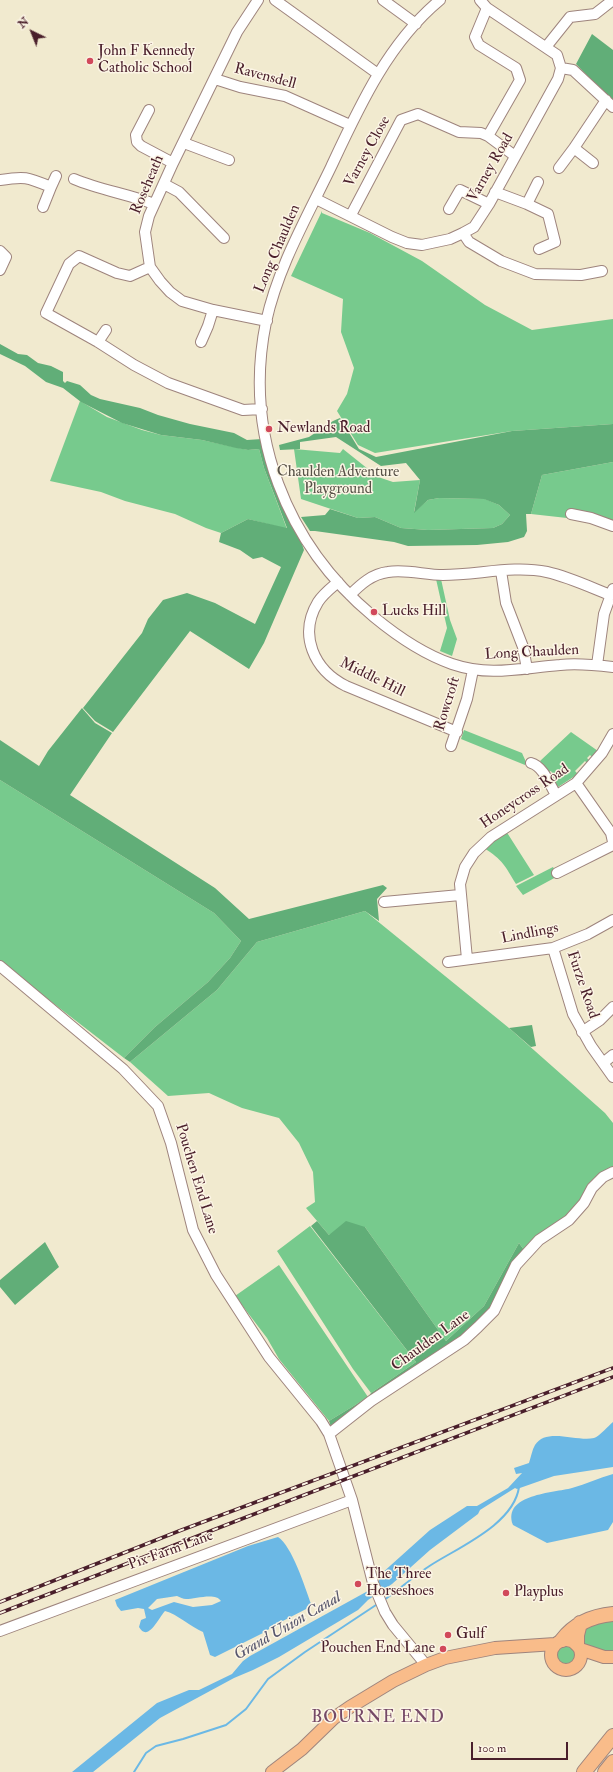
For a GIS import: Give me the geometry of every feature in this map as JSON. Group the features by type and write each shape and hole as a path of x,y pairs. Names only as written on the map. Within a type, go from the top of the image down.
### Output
{"highway":[{"path":"558,1642 580,1623 593,1617 613,1614"},
{"path":"578,1647 577,1635 580,1623"},
{"path":"584,1772 613,1736"},
{"path":"605,1772 613,1763"}],"main road":[{"path":"272,1772 302,1749 334,1718 350,1707 392,1681 445,1658 485,1650 570,1640 578,1647 608,1657"},
{"path":"551,1659 551,1651 558,1642"},
{"path":"521,1646 551,1659 557,1667 566,1670 578,1664 608,1657"},
{"path":"578,1647 580,1659 578,1664"}],"street":[{"name":"Roseheath","path":"258,0 237,32 184,143 173,162 154,204 145,232 150,267 170,292 182,301 212,310 266,321"},
{"path":"275,0 378,74"},
{"path":"382,0 416,24"},
{"name":"Long Chaulden","path":"440,0 416,24 378,74 350,125 282,271 266,321 261,364 262,409 269,453 284,500 308,541 338,582 350,595 393,632 419,648 451,664 473,670 495,672 562,664 613,667"},
{"path":"546,47 570,17 594,14 613,0"},
{"path":"515,156 488,136 520,80 516,68 479,45 475,37 483,4 557,55 562,68 573,70 610,103 559,168"},
{"name":"Varney Road","path":"316,198 392,237 414,244 422,245 450,239 464,233 474,227 488,204 558,79 562,68"},
{"name":"Ravensdell","path":"215,79 240,87 285,96 350,125"},
{"path":"149,110 136,135 137,142 141,146 173,162"},
{"name":"Varney Close","path":"351,215 401,120 418,114 459,132 481,133 488,136"},
{"path":"184,143 229,160"},
{"path":"574,148 593,162"},
{"path":"43,207 56,176"},
{"path":"0,180 21,177 29,178 51,187"},
{"path":"74,179 94,187 154,204"},
{"path":"527,204 538,182"},
{"path":"164,184 179,192 224,238"},
{"path":"449,210 460,190 488,204"},
{"path":"495,192 548,214 555,242 539,249"},
{"path":"464,233 469,242 500,261 535,274 581,275 602,271"},
{"path":"0,251 6,257 0,270"},
{"path":"150,267 130,276 118,273 79,256 69,264 46,313 98,342 109,351 168,383 243,410 262,409"},
{"path":"201,342 208,326 212,310"},
{"path":"98,342 106,330"},
{"path":"571,514 591,518 613,526"},
{"path":"350,595 366,581 388,572 441,575 515,569 547,572 612,592 603,622 597,665"},
{"path":"501,571 506,603 523,647 527,669"},
{"name":"Middle Hill","path":"338,582 319,601 311,620 310,642 317,661 323,669 331,677 346,686 457,732"},
{"name":"Rowcroft","path":"451,746 467,699 473,670"},
{"name":"Honeycross Road","path":"467,959 460,895 462,874 469,860 474,853 491,837 556,794 576,783 602,754 613,734"},
{"path":"530,763 534,764 541,771 556,794"},
{"path":"558,873 612,838 576,783"},
{"path":"384,902 460,895"},
{"name":"Lindlings","path":"448,962 553,948 588,934 613,920"},
{"name":"Furze Road","path":"553,948 573,1014 582,1032 613,1077"},
{"name":"Pouchen End Lane","path":"0,966 123,1069 158,1106 171,1143 193,1230 216,1275 269,1357 321,1421 329,1434 352,1500 373,1583 393,1625 426,1665"},
{"path":"582,1032 600,1020 613,1007"},
{"path":"603,1063 613,1056"},
{"name":"Chaulden Lane","path":"329,1434 372,1401 464,1340 494,1311 516,1265 539,1240 569,1220 584,1203 592,1188 603,1177 613,1172"},
{"name":"Pix Farm Lane","path":"0,1631 352,1500"}],"green space":[{"path":"592,34 613,50 613,103 576,64"},
{"path":"322,211 322,213 370,233 422,261 485,305 532,330 613,319 613,424 512,431 375,453 358,445 337,411 347,394 354,368 341,332 343,299 291,276"},
{"path":"0,344 18,354 27,355 38,363 51,366 63,372 63,381 65,383 67,381 80,385 91,395 100,399 140,408 190,424 234,433 247,440 262,439 304,550 264,643 249,669 190,631 113,732 95,721 83,708 142,633 148,619 163,600 187,593 215,603 255,624 281,567 262,557 253,559 240,550 219,542 221,533 248,519 287,528 264,468 259,449 248,450 202,440 161,435 122,423 81,402 63,388 46,382 25,366 0,354"},
{"path":"80,401 107,417 142,430 161,435 202,440 248,450 259,449 264,468 287,529 248,519 221,533 175,514 125,501 101,492 50,481"},
{"path":"340,418 359,449 376,457 512,431 613,424 613,462 542,475 531,514 526,514 527,531 524,537 508,542 477,545 408,546 394,542 310,531 301,517 325,515 330,509 358,518 375,517 401,528 428,530 493,528 502,524 510,515 499,505 484,499 439,498 428,500 414,513 420,480 406,463 381,466 336,437 300,442 300,449 280,450 279,445 309,437"},
{"name":"Chaulden Adventure Playground","path":"294,449 340,453 343,449 378,477 393,482 420,480 414,512 428,500 439,498 485,499 499,505 510,515 502,524 493,528 428,530 401,528 375,517 358,518 301,499"},
{"path":"613,462 613,525 572,513 567,518 531,514 542,475"},
{"path":"436,579 441,579 450,620 457,639 452,656 440,651 447,628"},
{"path":"82,708 95,723 112,733 70,795 215,888 249,919 383,885 387,888 377,899 379,921 365,911 257,942 217,990 130,1062 124,1058 155,1027 208,982 230,958 241,941 214,913 0,780 0,740 39,766 48,751"},
{"path":"464,730 522,753 526,762 525,765 461,739"},
{"path":"571,732 598,751 593,758 590,755 587,758 590,761 588,764 585,761 575,771 578,774 558,787 550,779 554,776 551,771 547,773 540,761"},
{"path":"0,780 214,913 241,941 230,958 208,982 155,1027 124,1058 0,962"},
{"path":"506,831 534,875 516,884 503,864 484,848"},
{"path":"553,867 558,876 523,895 516,886"},
{"path":"365,911 509,1028 605,1113 613,1123 613,1167 594,1178 588,1184 581,1200 573,1211 524,1250 519,1243 484,1306 446,1341 365,1227 329,1235 306,1208 315,1202 313,1172 299,1143 279,1118 242,1108 209,1093 168,1096 130,1062 217,990 257,942"},
{"path":"532,1025 536,1046 531,1047 509,1028"},
{"path":"317,1221 329,1235 346,1221 365,1227 446,1341 484,1306 519,1243 524,1250 494,1302 471,1330 331,1427 329,1421 368,1397 371,1393 416,1362 311,1226"},
{"path":"310,1226 416,1362 371,1393 353,1369 277,1251"},
{"path":"45,1242 59,1267 15,1305 0,1287 0,1280"},
{"path":"279,1265 368,1397 329,1421 279,1359 267,1338 235,1296"},
{"path":"613,1620 613,1654 584,1647 583,1630 590,1626"},
{"path":"566,1645 573,1648 576,1655 573,1662 566,1665 559,1662 556,1655 559,1648"}],"water":[{"path":"613,1422 613,1467 554,1476 517,1489 515,1488 480,1510 478,1514 430,1550 392,1584 368,1600 358,1610 279,1657 234,1678 160,1718 93,1772 72,1772 157,1703 189,1690 199,1690 232,1674 243,1661 250,1656 378,1584 381,1574 430,1530 467,1506 477,1506 508,1488 522,1473 516,1474 514,1468 529,1463 534,1447 540,1440 546,1437 554,1436 587,1439 594,1438"},
{"path":"613,1474 613,1522 608,1530 547,1543 513,1525 512,1515 515,1507 522,1501 543,1494 572,1488"},
{"path":"278,1537 288,1549 298,1568 311,1604 310,1607 273,1626 265,1632 215,1657 210,1655 203,1632 174,1615 165,1611 150,1631 146,1632 142,1631 139,1627 141,1620 146,1618 144,1609 138,1608 121,1611 117,1606 115,1600 248,1546","holes":["177,1596 186,1599 210,1596 218,1598 221,1601 212,1605 193,1607 174,1602 152,1610 148,1608 157,1599"]}],"waterway":[{"path":"384,1600 425,1569 484,1533 496,1523 507,1512 515,1500 519,1487"},
{"path":"134,1772 146,1753 156,1746 226,1725 246,1709 268,1679 305,1652 379,1603"}],"railway":[{"path":"0,1602 179,1531 613,1368"},
{"path":"0,1613 613,1377"}],"place":[{"name":"John F Kennedy Catholic School","path":"90,61"},
{"name":"Newlands Road","path":"269,429"},
{"name":"Lucks Hill","path":"374,612"},
{"name":"The Three Horseshoes","path":"358,1584"},
{"name":"Playplus","path":"506,1593"},
{"name":"Gulf","path":"448,1635"},
{"name":"Pouchen End Lane","path":"443,1649"}],"district":[{"name":"BOURNE END","path":"378,1718"}],"water label":[{"name":"Grand Union Canal","path":"288,1627"}]}
